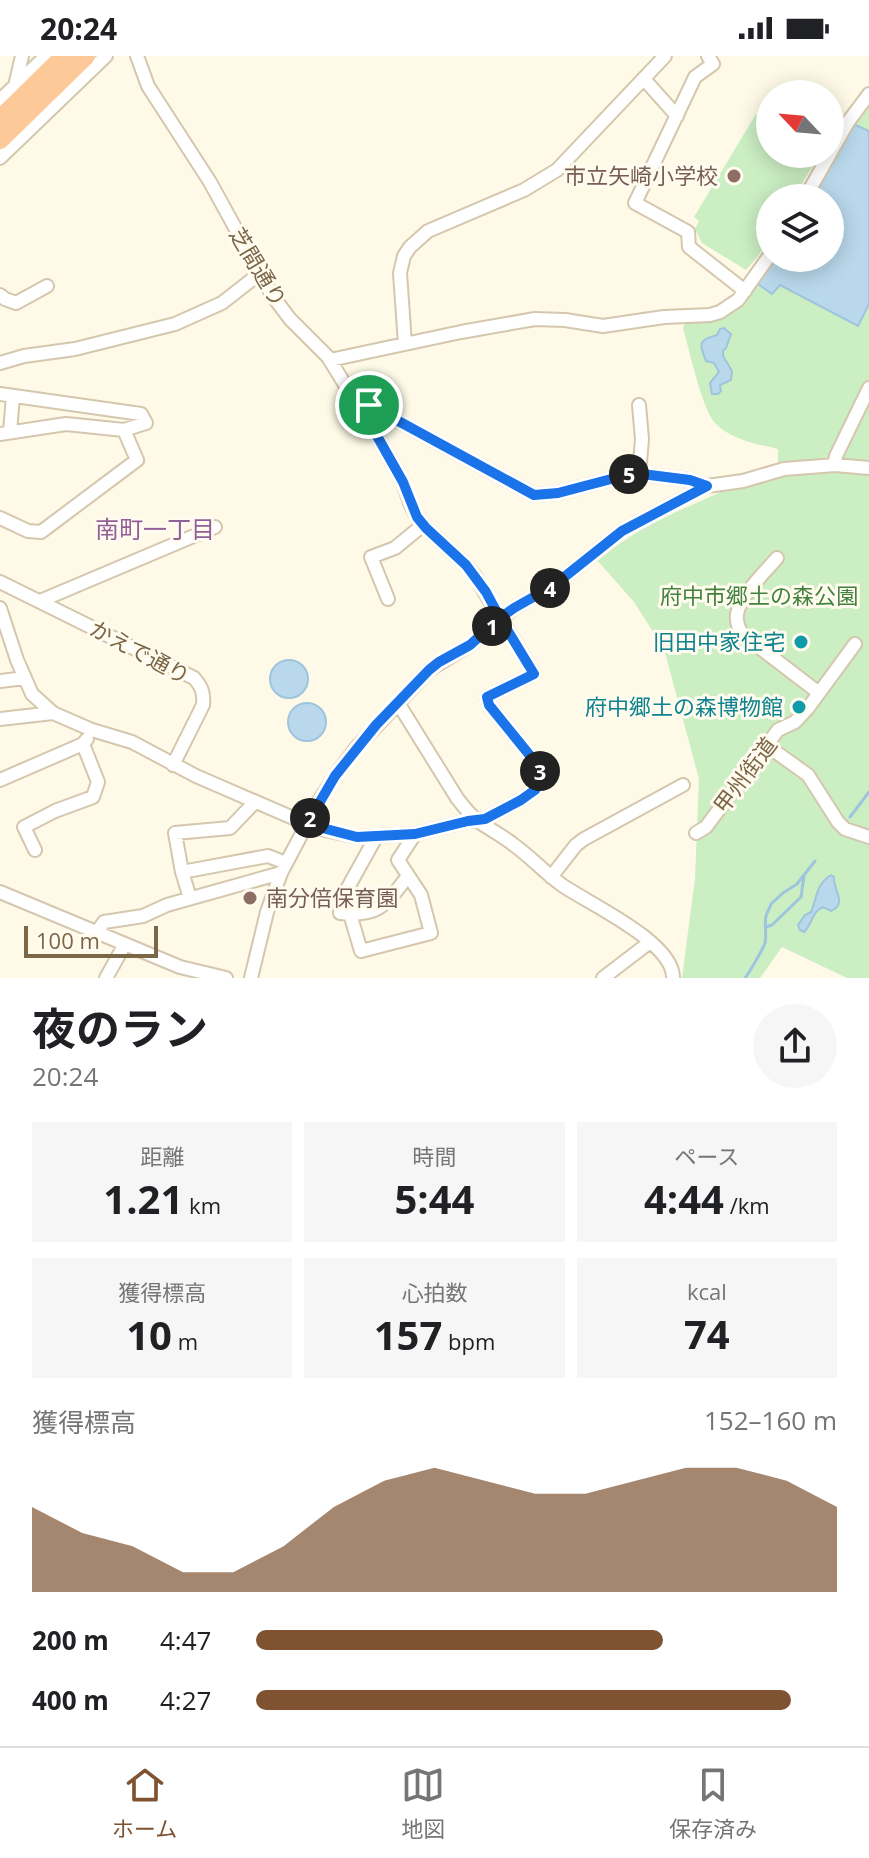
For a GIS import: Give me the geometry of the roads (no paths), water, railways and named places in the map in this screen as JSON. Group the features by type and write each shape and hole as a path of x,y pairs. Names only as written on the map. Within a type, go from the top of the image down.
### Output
{"highway":[{"path":"0,119 64,56"},
{"path":"0,140 86,56"}],"street":[{"path":"15,86 22,56"},
{"path":"0,100 46,56"},
{"path":"0,158 106,56"},
{"path":"405,344 400,273 410,247 428,231 524,190 557,170 665,56"},
{"path":"708,56 713,64 695,77 635,203 688,232 689,247 745,291"},
{"name":"芝間通り","path":"142,58 148,86 210,182 279,306 330,360 352,396 369,405 368,420 423,525 466,565 486,592 534,674 487,697 489,705 542,774 540,782 521,800 485,819 477,820"},
{"path":"644,79 677,116"},
{"path":"813,184 848,122 869,94"},
{"path":"330,360 535,319 603,326 664,317 710,315 738,300 758,272"},
{"path":"0,363 24,356 75,349 175,324 222,303 259,274"},
{"path":"0,295 16,303 47,286"},
{"path":"835,462 869,388"},
{"path":"6,395 141,414 146,423 124,430 66,424 5,433 6,395"},
{"path":"369,405 534,495 558,493 634,473 690,480 707,486"},
{"path":"639,405 642,439 639,474"},
{"path":"0,518 28,531 41,532 137,460 124,430"},
{"path":"251,978 267,912 284,868 307,824 335,776 356,748 429,670 470,645 514,608 553,586 622,531 707,486 743,481 784,469 835,465 869,468"},
{"path":"388,599 371,557 395,548 423,525"},
{"path":"40,601 215,527"},
{"path":"777,558 742,604 737,615 738,626 742,634 819,693"},
{"name":"かえで通り","path":"0,582 182,670 201,685 203,705 173,765"},
{"path":"0,608 32,694 53,713 92,730 132,742 173,765 307,824 357,837 415,834 477,820"},
{"name":"甲州街道","path":"696,833 706,827 778,730 795,722 855,644"},
{"path":"0,681 25,678"},
{"path":"398,703 457,798 477,820 511,842 551,877 650,942 669,962 673,978"},
{"path":"0,719 53,713"},
{"path":"0,780 83,744 92,730"},
{"path":"35,850 24,827 93,797 98,782 83,744"},
{"path":"766,745 808,775 845,829 869,837"},
{"path":"551,877 584,839 683,785"},
{"path":"190,898 175,833 230,828 255,802"},
{"path":"350,914 361,951 431,933 421,895 398,860 415,834"},
{"path":"376,837 341,900 340,913 377,910 408,876"},
{"path":"182,872 268,856 284,868"},
{"path":"97,932 104,922 143,916 167,905 284,868"},
{"path":"0,892 180,967 226,978"},
{"path":"603,978 650,942"},
{"path":"106,978 125,944"}],"water":[{"path":"853,124 869,131 869,304 858,326 780,285 772,294 755,282 762,272 844,272 844,184 818,184 827,168 844,168 844,139"},
{"path":"724,328 731,334 723,356 732,371 731,380 720,385 718,394 712,394 710,383 719,372 714,363 706,361 702,343"},
{"path":"289,660 302,666 308,679 302,692 289,698 276,692 270,679 276,666"},
{"path":"307,703 321,708 326,722 321,736 307,741 293,736 288,722 293,708"},
{"path":"831,875 839,900 836,908 831,911 823,907 819,909 804,932 800,930 798,925 811,912 820,887"}],"waterway":[{"path":"850,817 869,792"},
{"path":"745,978 765,943 765,919 771,904 797,884 815,861"},
{"path":"766,927 801,897 804,876"}],"place":[{"name":"市立矢崎小学校","path":"734,176"},
{"name":"旧田中家住宅","path":"801,642"},
{"name":"府中郷土の森博物館","path":"799,707"},
{"name":"南分倍保育園","path":"250,898"}],"district":[{"name":"南町一丁目","path":"155,530"}],"park label":[{"name":"府中市郷土の森公園","path":"759,596"}]}
